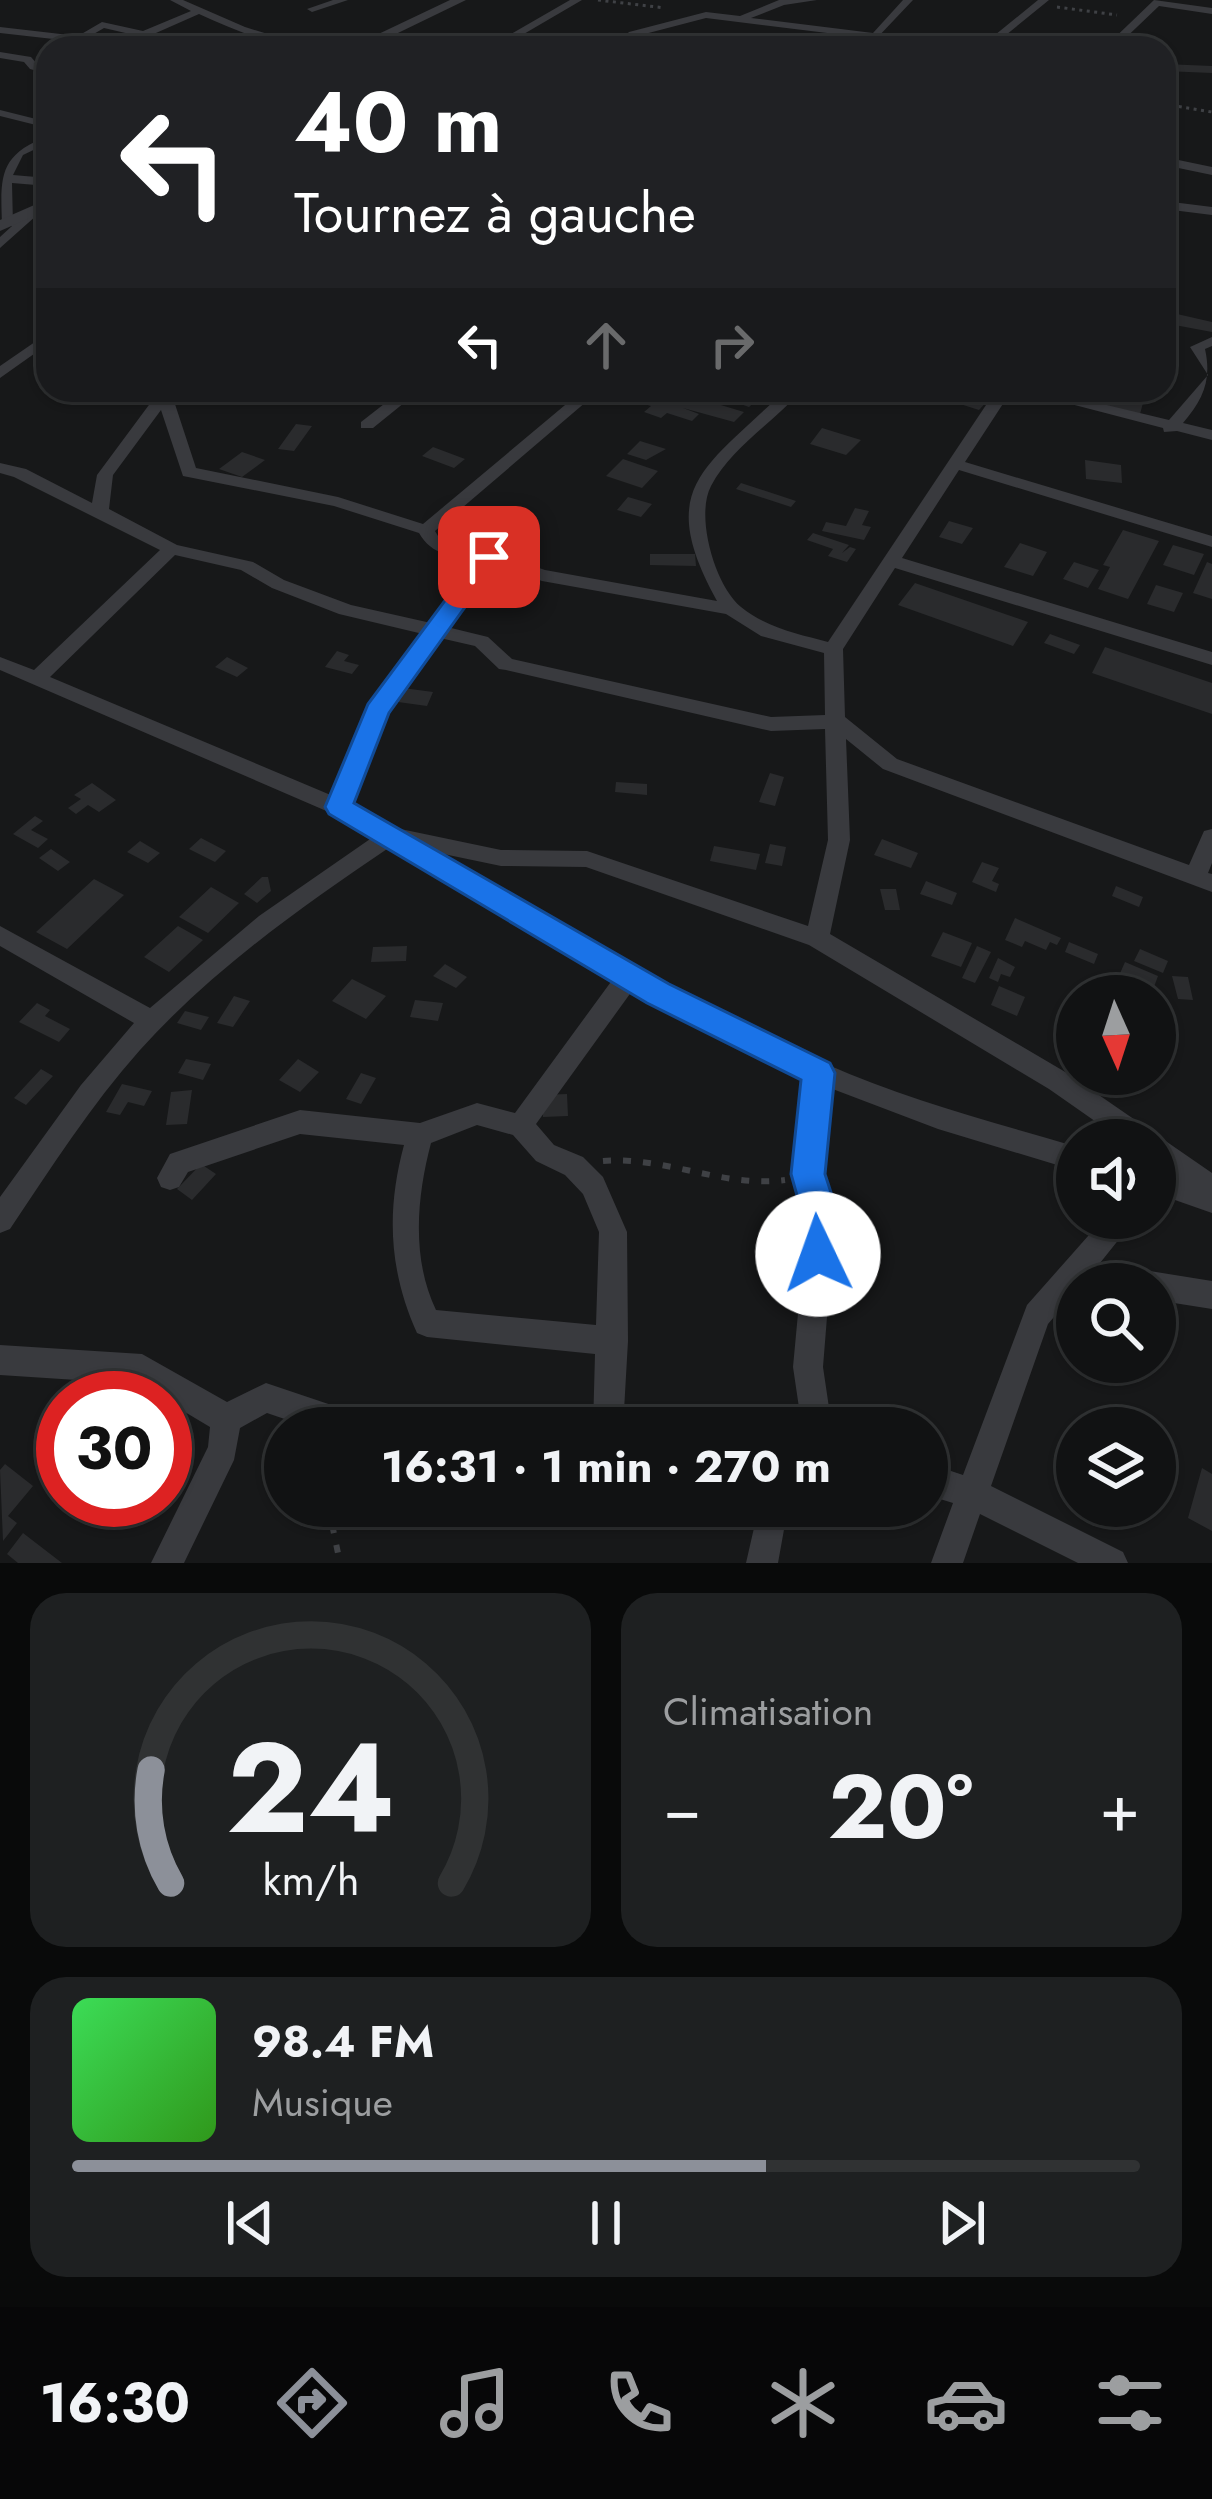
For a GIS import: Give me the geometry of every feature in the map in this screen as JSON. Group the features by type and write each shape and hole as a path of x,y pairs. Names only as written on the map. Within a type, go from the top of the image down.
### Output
{"street":[{"path":"175,0 262,36"},
{"path":"312,9 343,0"},
{"path":"382,36 460,0"},
{"path":"513,36 577,0"},
{"path":"737,19 783,2 812,0"},
{"path":"631,36 706,15 876,35 908,0"},
{"path":"999,36 1042,2"},
{"path":"1122,36 1158,2 1212,11"},
{"path":"84,36 102,26 146,35 201,10"},
{"path":"0,30 60,36"},
{"path":"0,55 27,59 36,68"},
{"path":"0,113 36,122"},
{"path":"36,145 18,153 3,178 4,225 36,210"},
{"path":"1176,164 1212,171"},
{"path":"1176,195 1191,167"},
{"path":"3,178 36,181"},
{"path":"1176,207 1212,211"},
{"path":"0,244 36,213"},
{"path":"1170,429 1212,375 1197,347 1212,341"},
{"path":"0,374 36,347"},
{"path":"108,519 100,509 105,475 159,402"},
{"path":"169,402 189,472 338,502 426,530 434,544 446,549 542,575 731,609 768,632 833,649"},
{"path":"367,425 396,402"},
{"path":"426,530 578,402"},
{"path":"731,609 707,567 697,522 700,488 782,402"},
{"path":"817,938 839,840 833,649 996,402"},
{"path":"1070,402 1170,429 1212,435"},
{"path":"956,464 1212,542"},
{"path":"0,468 20,472 171,548 247,566 278,584 346,610 481,640 506,664 771,724 838,722 890,764 1204,880 1212,837"},
{"path":"36,679 171,548"},
{"path":"339,807 377,710 489,557"},
{"path":"891,561 1212,659"},
{"path":"0,663 339,807 628,976 819,1073 938,1118 1056,1153"},
{"path":"0,1220 94,1089 152,1021 274,914 392,835 501,859 587,859 817,938 1058,1081 1113,1119"},
{"path":"0,934 152,1021"},
{"path":"521,1126 553,1072 599,1020 628,976"},
{"path":"814,1407 808,1367 821,1217 808,1174 819,1073"},
{"path":"170,1178 179,1163 300,1122 420,1135 477,1114 521,1126 545,1153 574,1166 593,1186 613,1232 609,1407"},
{"path":"420,1135 405,1184 412,1296 427,1323 613,1341"},
{"path":"1176,1163 1212,1188"},
{"path":"1176,1188 1212,1200"},
{"path":"1083,1263 1104,1239"},
{"path":"1176,1289 1212,1295"},
{"path":"947,1563 1037,1315 1056,1293"},
{"path":"0,1360 142,1369 226,1419"},
{"path":"226,1419 266,1398 293,1407"},
{"path":"167,1563 223,1449 226,1419"},
{"path":"948,1486 1112,1563"},
{"path":"762,1563 769,1527"}],"path":[{"path":"598,0 706,15"},
{"path":"1042,2 1141,19"},
{"path":"1176,106 1212,112"},
{"path":"574,1166 628,1156 753,1188 808,1174"},
{"path":"333,1527 340,1563"}],"building":[{"path":"1176,64 1212,66 1212,73 1176,72"},
{"path":"1176,314 1212,322 1212,332 1176,325"},
{"path":"711,402 744,412 734,422 683,408 699,414 692,421 644,412 651,406 641,403"},
{"path":"954,402 986,402 979,410"},
{"path":"1105,402 1143,403 1140,414 1104,407"},
{"path":"296,424 312,426 294,451 278,449"},
{"path":"822,428 861,440 846,455 810,444"},
{"path":"640,441 666,449 646,460 627,454"},
{"path":"433,447 465,459 454,468 422,456"},
{"path":"242,452 265,460 242,477 219,469"},
{"path":"623,459 658,471 642,488 606,476"},
{"path":"1085,460 1121,465 1122,483 1086,479"},
{"path":"741,483 796,501 791,507 736,489"},
{"path":"628,497 652,504 641,517 617,510"},
{"path":"855,508 869,511 862,525 871,527 864,540 822,531 826,522 846,526"},
{"path":"949,521 973,528 962,544 939,537"},
{"path":"1123,530 1159,541 1128,599 1098,589 1110,567 1103,565"},
{"path":"813,533 849,545 842,553 856,549 847,562 828,556 833,549 807,540"},
{"path":"1020,543 1047,552 1033,576 1004,567"},
{"path":"1173,545 1204,554 1194,575 1163,565"},
{"path":"650,554 695,554 696,566 650,565"},
{"path":"1074,562 1099,570 1088,588 1063,579"},
{"path":"1207,562 1212,564 1212,599 1193,593"},
{"path":"915,583 1028,622 1013,646 898,605"},
{"path":"1156,585 1183,593 1174,612 1147,604"},
{"path":"1050,634 1080,645 1074,654 1044,643"},
{"path":"1105,647 1212,683 1212,714 1092,673"},
{"path":"337,651 349,655 344,661 359,665 352,674 325,667"},
{"path":"227,657 248,668 237,677 215,667"},
{"path":"403,688 433,692 427,706 398,702"},
{"path":"770,773 784,777 775,806 759,802"},
{"path":"616,782 647,784 647,795 615,792"},
{"path":"92,783 116,800 99,812 88,805 76,814 68,808 81,799 74,795"},
{"path":"35,816 43,821 31,830 48,839 38,848 13,834"},
{"path":"201,838 226,851 215,862 189,849"},
{"path":"882,839 918,853 911,868 874,855"},
{"path":"140,841 160,853 148,863 127,852"},
{"path":"770,844 786,847 782,866 765,863"},
{"path":"714,846 760,854 756,870 710,861"},
{"path":"51,849 70,862 58,871 39,858"},
{"path":"982,862 999,868 992,881 999,884 996,892 972,882"},
{"path":"268,877 271,891 257,903 244,894"},
{"path":"94,879 124,895 67,949 36,932"},
{"path":"926,881 957,893 952,905 920,894"},
{"path":"1116,886 1143,897 1139,907 1112,896"},
{"path":"211,887 239,903 208,933 179,917"},
{"path":"880,889 896,889 900,910 885,910"},
{"path":"1015,918 1061,938 1057,945 1050,942 1046,950 1025,941 1022,947 1005,940"},
{"path":"178,926 203,940 169,972 144,957"},
{"path":"943,932 972,943 961,967 931,956"},
{"path":"1069,942 1098,954 1094,964 1065,952"},
{"path":"407,946 406,961 371,962 373,947"},
{"path":"977,946 991,952 975,983 962,978"},
{"path":"1140,949 1168,961 1163,973 1134,961"},
{"path":"998,958 1015,967 1010,977 1001,974 998,982 989,978"},
{"path":"1125,962 1156,975 1119,975"},
{"path":"445,964 467,977 456,988 433,976"},
{"path":"1176,976 1188,977 1193,1000 1178,999"},
{"path":"352,979 386,996 366,1019 332,1001"},
{"path":"999,986 1025,997 1017,1016 991,1005"},
{"path":"234,996 250,1001 233,1027 217,1023"},
{"path":"415,1000 443,1003 438,1021 410,1017"},
{"path":"37,1003 50,1010 45,1016 70,1029 59,1042 19,1022"},
{"path":"185,1011 209,1017 201,1030 177,1023"},
{"path":"186,1059 211,1064 203,1080 178,1073"},
{"path":"298,1059 319,1072 300,1092 279,1080"},
{"path":"41,1069 53,1076 26,1105 14,1098"},
{"path":"361,1073 376,1078 361,1104 346,1099"},
{"path":"122,1084 152,1091 144,1106 128,1102 120,1115 106,1112"},
{"path":"192,1090 187,1124 166,1125 171,1092"},
{"path":"567,1094 568,1116 543,1117 542,1095"},
{"path":"201,1164 216,1174 192,1200 177,1189"},
{"path":"5,1464 33,1486 8,1516 17,1523 3,1541 0,1470"},
{"path":"1202,1468 1212,1474 1212,1531 1188,1518"},
{"path":"23,1533 62,1563 18,1563 7,1554"}],"route":[{"path":"489,557 377,710 339,807 658,994 819,1073 808,1174 821,1217 818,1254"}]}
